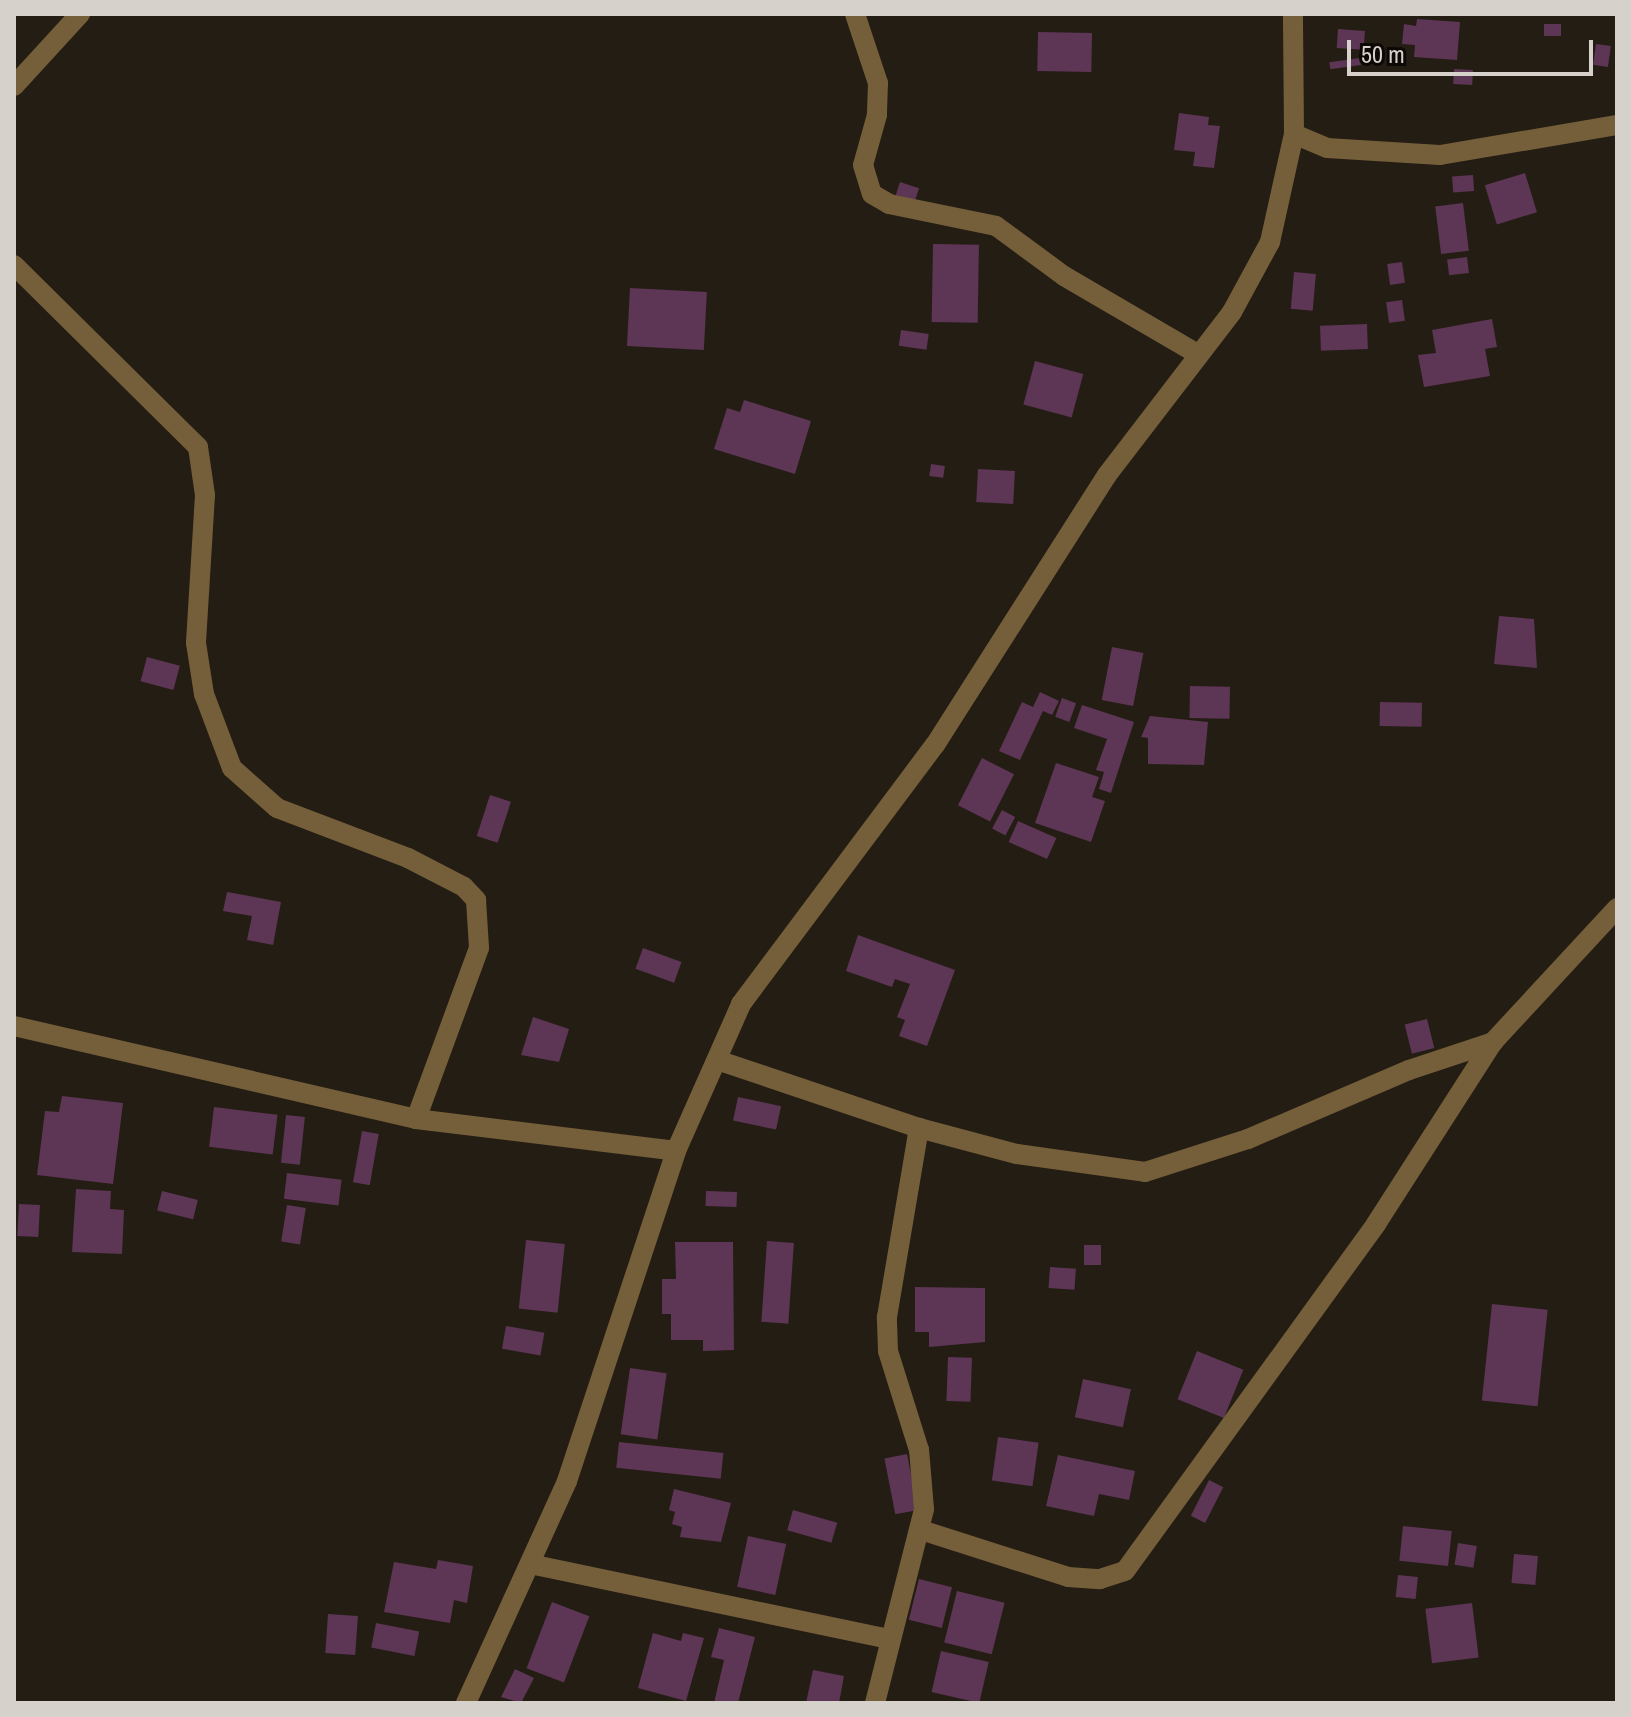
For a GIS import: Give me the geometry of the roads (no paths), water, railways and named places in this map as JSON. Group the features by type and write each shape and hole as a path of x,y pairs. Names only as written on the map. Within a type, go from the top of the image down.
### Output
{"street":[{"path":"14,86 80,14"},
{"path":"855,14 878,83 863,165 872,194 996,226 1064,276 1199,355"},
{"path":"466,1703 567,1481 676,1151 741,1004 779,946 935,745 1107,475 1232,312 1270,242 1294,134 1293,14"},
{"path":"1294,134 1327,148 1440,155 1617,125"},
{"path":"14,265 198,447 205,495 196,643 204,694 232,768 277,808 408,858 464,887 476,900 479,948 416,1119"},
{"path":"921,1530 1068,1577 1100,1579 1125,1571 1263,1372 1376,1224 1493,1042 1617,908"},
{"path":"14,1026 416,1119 676,1151"},
{"path":"717,1060 919,1128 1017,1154 1145,1172 1248,1139 1409,1070 1493,1042"},
{"path":"875,1703 921,1530 922,1463 888,1351 887,1317 919,1128"},
{"path":"530,1564 890,1639"}]}
